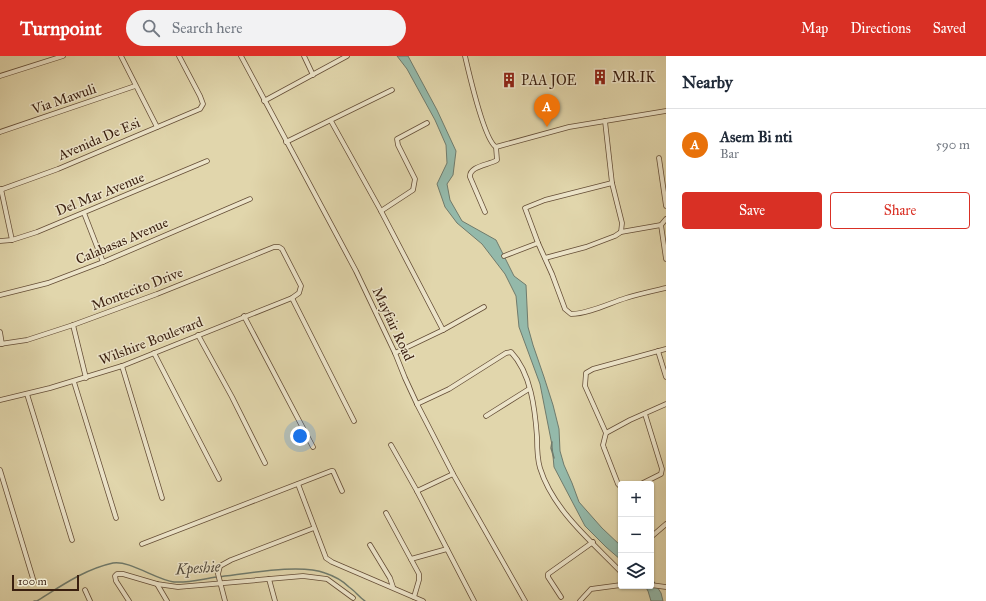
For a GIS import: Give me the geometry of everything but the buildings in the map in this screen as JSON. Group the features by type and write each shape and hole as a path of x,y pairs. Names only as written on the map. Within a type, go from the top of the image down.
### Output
{"street":[{"path":"0,76 63,56"},
{"path":"121,56 135,86 157,126"},
{"name":"Avenida De Esi","path":"0,189 58,169 200,109 203,104 200,96 179,56"},
{"name":"Mayfair Road","path":"241,56 356,272 395,353 417,404 453,474 525,601"},
{"path":"304,56 313,75"},
{"path":"264,101 347,56"},
{"path":"465,56 484,125 493,145 496,147 496,160 472,170 469,174 485,212"},
{"name":"Via Mawuli","path":"0,132 135,86"},
{"path":"286,142 392,90"},
{"path":"496,147 569,127 666,111"},
{"path":"331,121 381,211 442,330"},
{"path":"604,122 612,183 622,223 621,232"},
{"path":"381,211 413,190 415,185 415,179 398,145 397,139 427,123"},
{"path":"659,158 666,206"},
{"name":"Del Mar Avenue","path":"0,241 12,240 37,232 208,161"},
{"path":"612,183 545,200 525,208 565,309 571,314 586,311 666,288"},
{"path":"0,189 12,240"},
{"name":"Calabasas Avenue","path":"0,295 48,282 103,262 250,199"},
{"path":"84,213 103,262"},
{"path":"545,258 586,247 629,229 661,225 666,219"},
{"path":"622,223 629,229"},
{"path":"661,225 666,259"},
{"path":"504,256 538,243"},
{"name":"Montecito Drive","path":"1,344 27,340 73,325 157,294 274,247 279,247 282,249 301,286 299,293 292,298"},
{"path":"292,298 354,421"},
{"name":"Wilshire Boulevard","path":"0,400 74,382 122,366 292,298"},
{"path":"395,353 484,307"},
{"path":"244,316 313,447"},
{"path":"73,325 86,378"},
{"path":"0,332 1,344"},
{"path":"198,336 232,397 265,463"},
{"path":"618,484 603,445 606,433 586,386 586,373 593,369 666,349"},
{"path":"658,351 666,377"},
{"path":"417,404 449,389 506,353 511,352 517,358 525,371 535,417 538,461 541,472 551,492 565,513 618,569"},
{"path":"154,353 219,479"},
{"path":"122,366 162,498"},
{"path":"74,382 116,518"},
{"path":"486,416 529,389"},
{"path":"27,394 72,540"},
{"path":"606,433 666,404"},
{"path":"645,414 662,469 661,474 647,481"},
{"path":"391,445 417,491 474,601"},
{"path":"0,470 34,582"},
{"path":"142,544 331,471 333,471 342,491"},
{"path":"417,491 453,474"},
{"path":"298,484 326,558 422,601"},
{"path":"386,513 420,578 414,597"},
{"path":"654,534 666,524"},
{"path":"225,601 218,574 220,566 231,560 314,528"},
{"path":"561,597 548,577 548,574 593,542"},
{"path":"370,544 390,578 393,587"},
{"path":"411,559 447,549"},
{"path":"129,601 116,581 115,578 117,574 124,574 157,584 178,587 220,582 303,576 327,579 353,598"},
{"path":"269,579 275,601"},
{"path":"157,584 167,601"},
{"path":"580,601 591,589 618,585"},
{"path":"654,586 666,587"},
{"path":"85,590 90,601"}],"shaded area":[{"path":"397,56 408,56 437,110 456,151 453,175 447,184 450,200 462,221 496,240 514,276 526,285 528,327 553,405 559,429 560,451 564,465 579,502 618,543 618,557 585,526 554,467 552,445 540,384 519,327 516,296 505,274 482,244 457,223 445,207 437,184 447,163 446,145 435,120 407,69"},
{"path":"654,582 661,593 663,601 651,601 647,589 654,589"}],"waterway":[{"path":"552,442 551,448 554,458"},
{"name":"Kpeshie","path":"34,601 37,601 64,584 93,569 113,563 127,564 160,578 174,582 272,570 314,570 338,579 365,601"}],"place":[{"name":"MR.IK","path":"600,77"},
{"name":"PAA JOE","path":"509,80"},
{"name":"Asem Bi nti","path":"547,127"}]}
